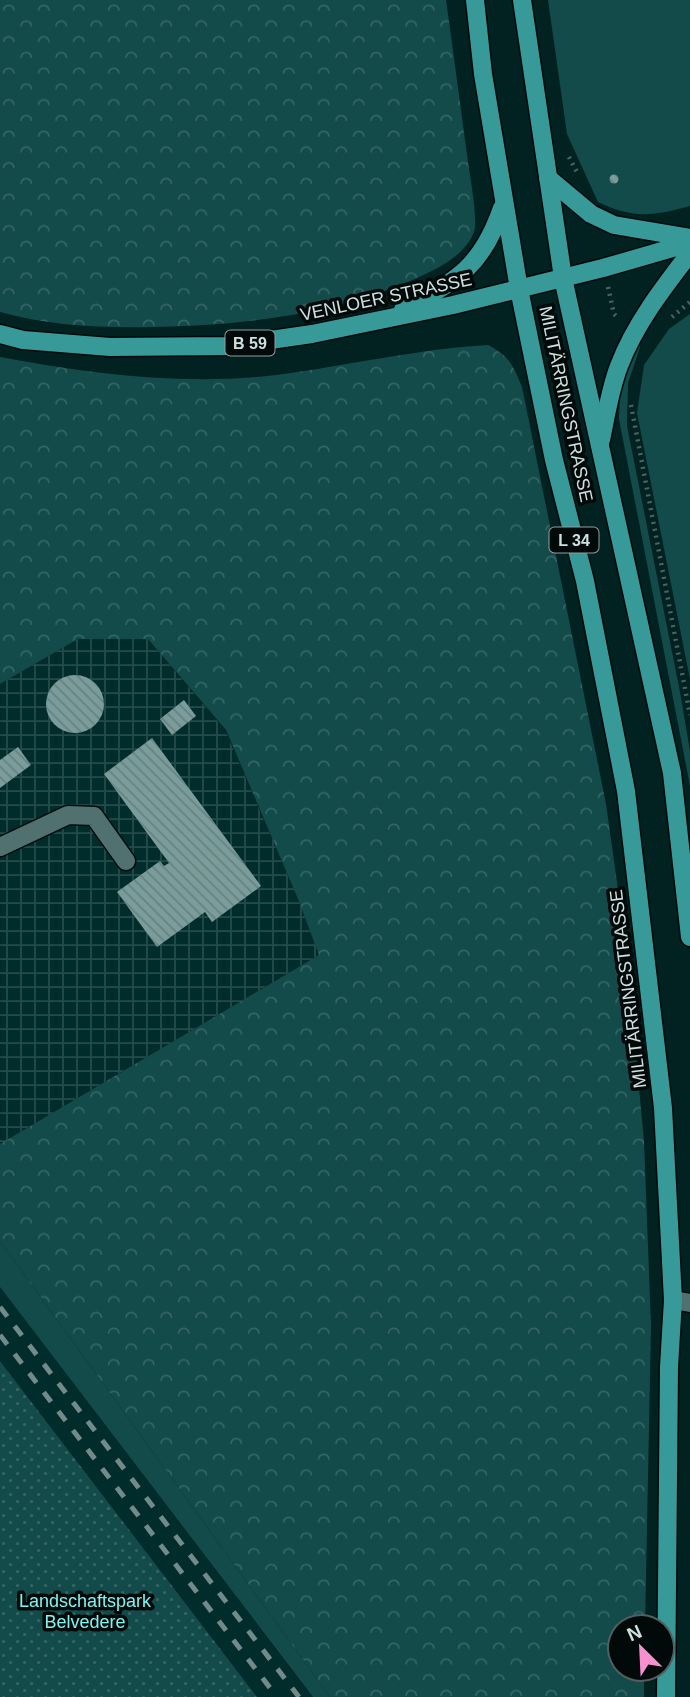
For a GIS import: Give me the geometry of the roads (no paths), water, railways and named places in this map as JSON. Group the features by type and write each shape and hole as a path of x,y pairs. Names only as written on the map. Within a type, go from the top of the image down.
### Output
{"main road":[{"name":"L 34","path":"475,0 483,74 519,289"},
{"name":"MILITÄRRINGSTRASSE","path":"522,0 563,278 672,773 690,937"},
{"path":"548,178 591,214 614,225 690,240"},
{"path":"388,319 456,280 483,251 493,234 503,205"},
{"name":"VENLOER STRASSE","path":"0,334 23,340 110,347 229,346 312,334 519,289 690,240"},
{"path":"600,443 618,368 634,332 690,253"},
{"name":"MILITÄRRINGSTRASSE","path":"519,289 554,460 585,582 626,791 663,1108 681,1301 669,1367 666,1697"}],"lane":[{"path":"0,848 68,815 94,816 126,861"}],"railway":[{"path":"0,1307 299,1697"},
{"path":"0,1335 277,1697"}],"park label":[{"name":"Landschaftspark Belvedere","path":"85,1611"}]}
